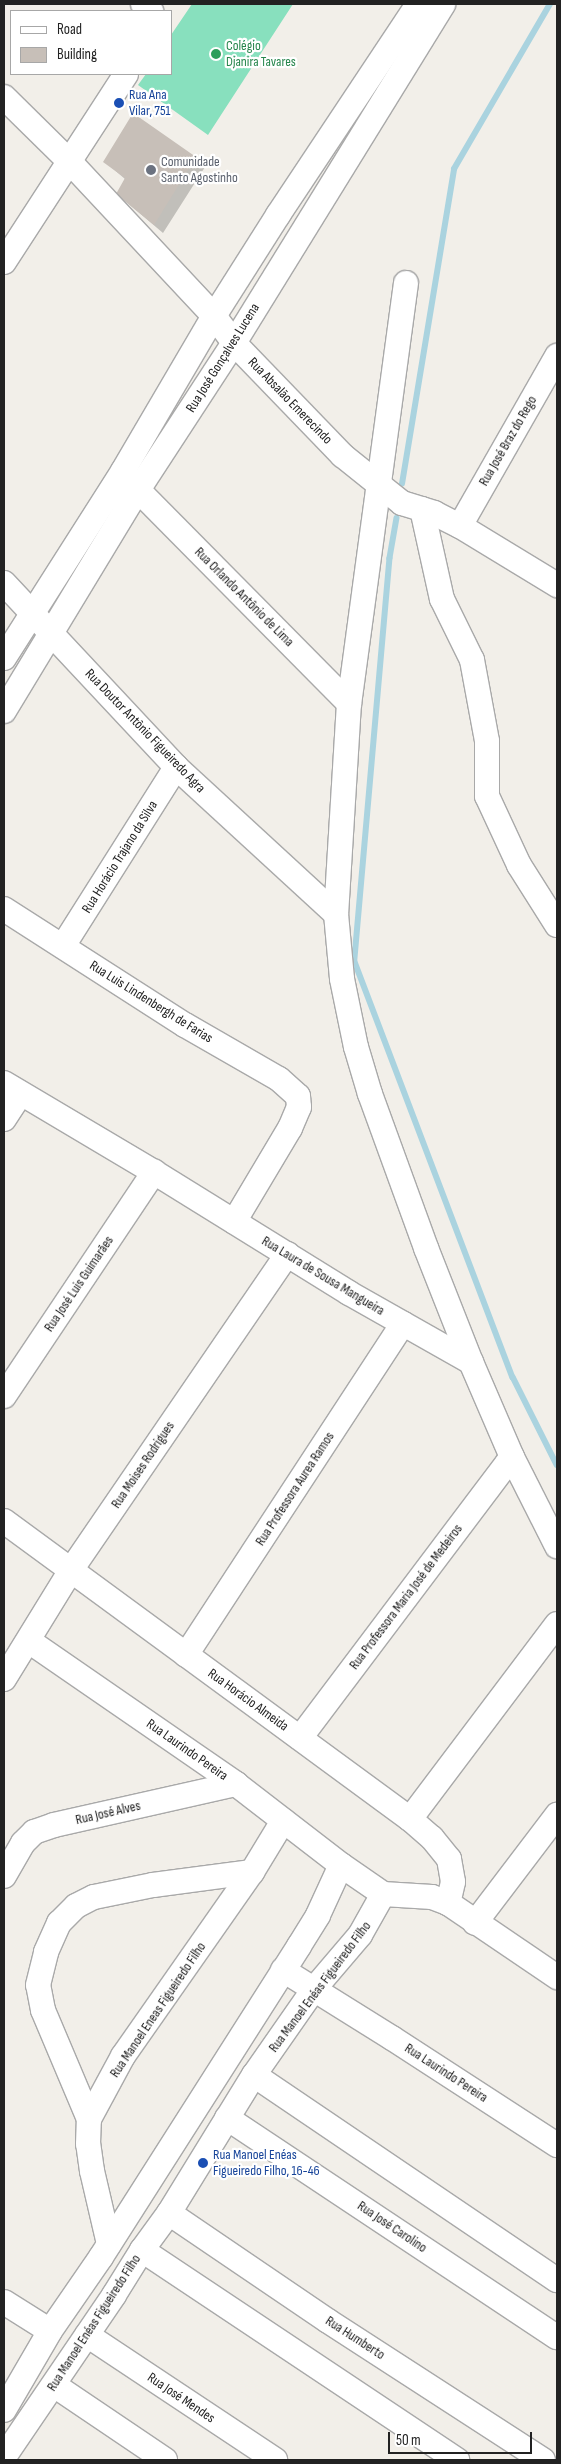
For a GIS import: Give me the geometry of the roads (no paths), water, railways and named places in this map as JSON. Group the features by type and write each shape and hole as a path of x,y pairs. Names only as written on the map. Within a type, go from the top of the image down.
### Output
{"street":[{"name":"Rua José Gonçalves Lucena","path":"4,658 33,615 176,384 214,316 337,124 418,4"},
{"name":"Rua José Gonçalves Lucena","path":"4,711 138,490 234,342 443,4"},
{"path":"4,262 125,75"},
{"name":"Rua Absalão Emerecindo","path":"4,97 69,162 214,316 234,342 342,455 378,486 402,503 460,526 557,585"},
{"path":"406,283 349,703 336,914 342,979 356,1047 426,1248 471,1362 512,1457 557,1546"},
{"name":"Rua José Braz do Rego","path":"460,526 557,356"},
{"name":"Rua Orlando Antônio de Lima","path":"138,490 349,703"},
{"path":"422,510 442,599 472,660 487,741 487,796 518,865 556,919"},
{"name":"Rua Doutor Antônio Figueiredo Agra","path":"4,583 176,767 336,914"},
{"name":"Rua Horácio Trajano da Silva","path":"63,946 176,767"},
{"name":"Rua Luis Lindenbergh de Farias","path":"4,909 185,1025 279,1079 298,1096 299,1107 290,1128 234,1222"},
{"path":"4,1119 12,1089"},
{"name":"Rua Laura de Sousa Mangueira","path":"12,1089 154,1172 403,1324 471,1362"},
{"name":"Rua José Luis Guimarães","path":"4,1396 154,1172"},
{"name":"Rua Moises Rodrigues","path":"4,1680 70,1570 287,1254"},
{"name":"Rua Professora Aurea Ramos","path":"186,1655 403,1324"},
{"name":"Rua Professora Maria José de Medeiros","path":"300,1738 512,1457"},
{"name":"Rua Horácio Almeida","path":"4,1521 410,1819 437,1844 448,1859 453,1882 448,1903"},
{"path":"410,1819 557,1624"},
{"name":"Rua Laurindo Pereira","path":"29,1641 236,1784 341,1865"},
{"name":"Rua José Alves","path":"4,1876 23,1843 34,1832 54,1825 236,1784"},
{"path":"475,1923 557,1815"},
{"name":"Rua Manoel Eneas Figueiredo Filho","path":"109,2244 92,2170 88,2144 89,2119 123,2056 252,1872 283,1821"},
{"path":"4,2410 50,2331 109,2244 242,2038 318,1915 341,1865 383,1894 432,1897 448,1903 557,1977"},
{"path":"89,2119 43,2010 38,1985 46,1952 59,1924 76,1906 94,1896 154,1885 252,1872"},
{"name":"Rua Manoel Enéas Figueiredo Filho","path":"4,2457 142,2250 169,2213 254,2075 314,1989 360,1935 383,1894"},
{"name":"Rua Laurindo Pereira","path":"283,1970 557,2145"},
{"path":"254,2075 557,2280"},
{"name":"Rua José Carolino","path":"227,2118 557,2337"},
{"name":"Rua Humberto","path":"169,2213 328,2320 543,2460"},
{"path":"142,2250 458,2460"},
{"path":"4,2302 50,2331"},
{"name":"Rua José Mendes","path":"87,2335 276,2460"},
{"path":"54,2384 166,2460"}],"waterway":[{"path":"402,484 454,169 550,4"},
{"path":"397,518 390,558 355,962 513,1377 557,1465"}],"place":[{"name":"Colégio Djanira Tavares","path":"216,54"},
{"name":"Rua Ana Vilar, 751","path":"119,103"},
{"name":"Comunidade Santo Agostinho","path":"151,170"},
{"name":"Rua Manoel Enéas Figueiredo Filho, 16-46","path":"203,2163"}]}
